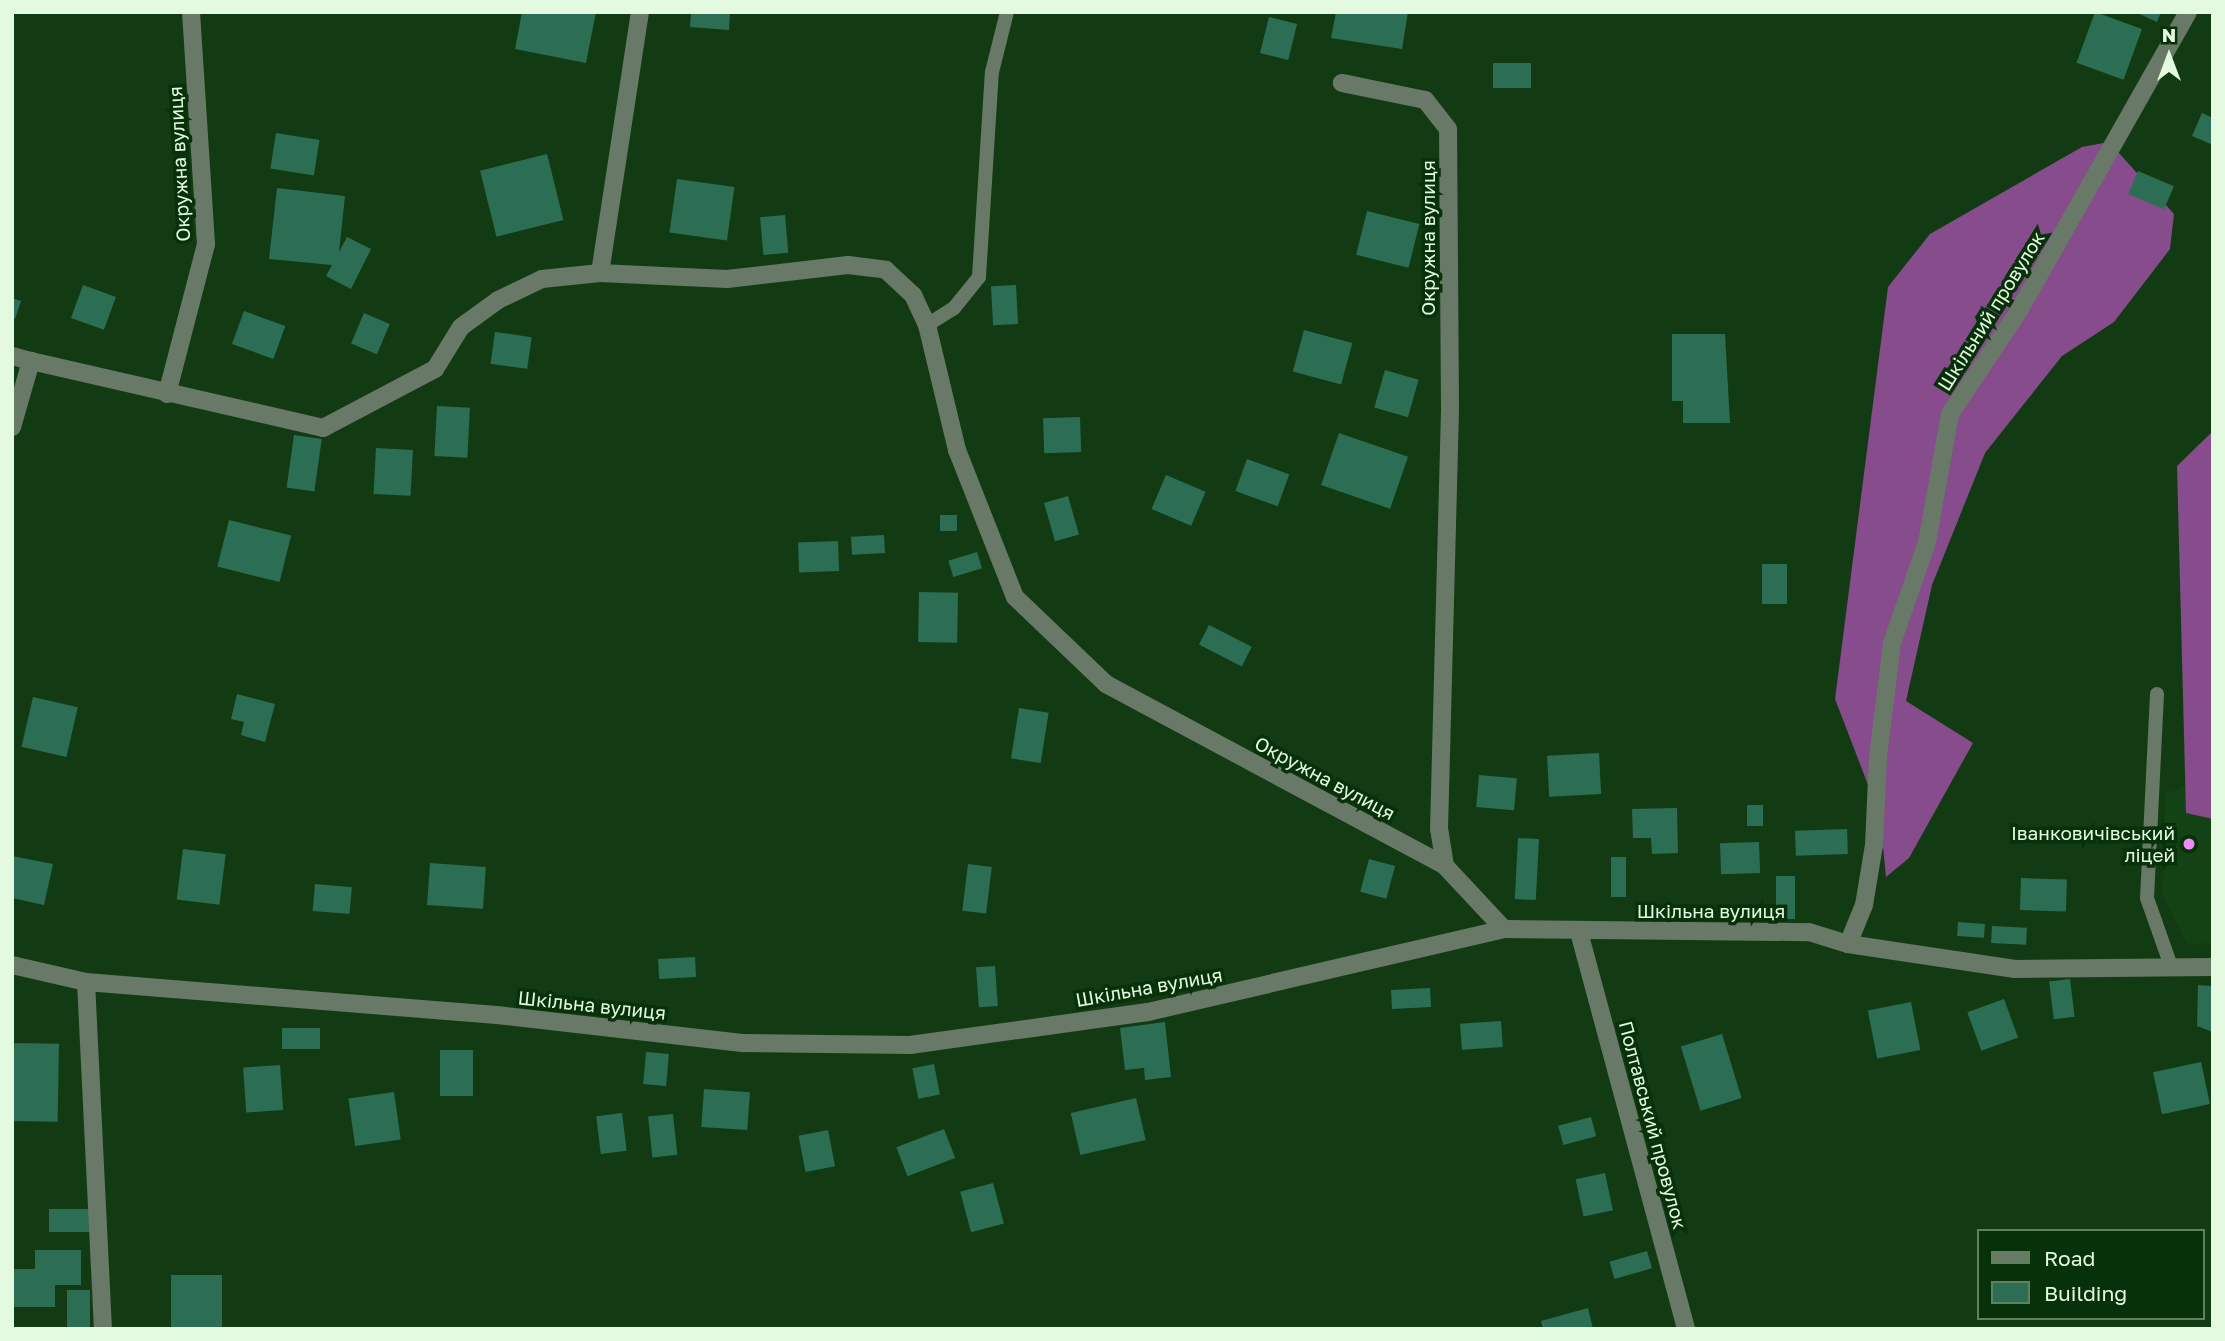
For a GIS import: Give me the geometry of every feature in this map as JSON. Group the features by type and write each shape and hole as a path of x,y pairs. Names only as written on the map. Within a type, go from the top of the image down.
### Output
{"street":[{"name":"Окружна вулиця","path":"167,394 206,244 191,12"},
{"path":"600,273 640,12"},
{"name":"Шкільний провулок","path":"1849,944 1864,905 1874,845 1878,757 1892,643 1927,542 1950,414 2020,309 2188,12"},
{"name":"Окружна вулиця","path":"1342,83 1425,100 1448,130 1450,409 1439,830 1445,866"},
{"name":"Окружна вулиця","path":"12,356 323,428 435,369 461,327 498,300 542,279 600,273 727,279 848,265 886,270 913,295 927,325 957,450 1015,597 1106,684 1445,866"},
{"path":"12,427 31,361"},
{"path":"1445,866 1504,929"},
{"name":"Шкільна вулиця","path":"12,965 86,982 497,1015 744,1043 910,1045 1148,1012 1504,929 1579,932 1810,932 1849,944 2015,970 2213,967"},
{"name":"Полтавський провулок","path":"1579,932 1686,1329"},
{"path":"86,982 103,1329"}],"lane":[{"path":"927,325 954,308 979,277 992,72 1007,12"},
{"path":"2157,694 2147,898 2172,969"}],"shaded area":[{"path":"2109,142 2174,214 2170,249 2114,322 2062,356 1985,453 1932,585 1906,701 1973,743 1909,858 1886,877 1880,816 1835,699 1888,287 1930,234 2082,147"},
{"path":"2213,431 2213,819 2186,813 2177,466"},
{"name":"Іванковичівський ліцей","path":"2213,776 2213,943 2187,944 2163,895 2165,794"}],"building":[{"path":"522,12 596,12 586,63 515,49"},
{"path":"691,12 730,12 729,30 690,27"},
{"path":"1336,12 1408,12 1402,49 1331,38"},
{"path":"2095,12 2142,29 2124,80 2077,63"},
{"path":"2135,12 2161,12 2157,22"},
{"path":"1269,17 1297,24 1288,60 1260,53"},
{"path":"1493,63 1531,63 1531,88 1493,88"},
{"path":"2202,113 2213,118 2213,145 2192,136"},
{"path":"276,133 319,140 314,175 270,169"},
{"path":"547,154 563,220 497,237 480,171"},
{"path":"2138,171 2174,186 2164,209 2128,194"},
{"path":"677,179 734,187 727,241 669,232"},
{"path":"277,188 345,196 339,252 347,237 371,249 351,289 326,276 332,265 269,259"},
{"path":"1367,211 1419,224 1409,268 1356,255"},
{"path":"785,215 788,253 763,255 760,217"},
{"path":"83,285 116,297 104,330 71,318"},
{"path":"1016,285 1018,324 993,325 991,286"},
{"path":"12,298 21,301 15,319 12,318"},
{"path":"244,311 285,326 273,359 232,344"},
{"path":"364,313 390,324 377,354 351,343"},
{"path":"1304,330 1352,343 1341,384 1293,372"},
{"path":"495,332 532,337 527,369 491,364"},
{"path":"1672,334 1725,334 1730,423 1683,423 1683,401 1672,401"},
{"path":"1385,370 1419,380 1408,417 1374,407"},
{"path":"437,406 470,408 467,458 434,456"},
{"path":"1080,417 1081,452 1044,453 1043,418"},
{"path":"1339,433 1408,457 1390,509 1321,485"},
{"path":"294,435 322,439 314,491 287,487"},
{"path":"376,448 413,450 411,496 374,494"},
{"path":"1247,459 1289,474 1278,506 1235,491"},
{"path":"1166,475 1206,492 1191,526 1152,509"},
{"path":"1068,496 1079,534 1055,541 1044,503"},
{"path":"940,515 957,515 957,531 940,531"},
{"path":"229,520 291,535 279,582 217,567"},
{"path":"884,535 885,553 852,555 851,537"},
{"path":"838,541 839,571 799,572 798,542"},
{"path":"977,552 982,568 953,577 948,561"},
{"path":"1762,564 1787,564 1787,604 1762,604"},
{"path":"919,592 958,593 957,643 918,642"},
{"path":"1209,625 1252,647 1242,666 1199,645"},
{"path":"237,694 275,704 265,742 241,735 244,722 231,719"},
{"path":"33,697 78,707 66,757 22,747"},
{"path":"1019,708 1049,713 1041,763 1011,758"},
{"path":"1599,753 1601,794 1549,797 1547,756"},
{"path":"1479,775 1517,778 1514,810 1476,807"},
{"path":"1747,805 1763,805 1763,826 1747,826"},
{"path":"1677,808 1678,853 1652,854 1651,838 1633,838 1632,809"},
{"path":"1847,829 1848,854 1796,856 1795,831"},
{"path":"1518,838 1539,839 1536,900 1515,899"},
{"path":"1759,842 1760,873 1721,874 1720,843"},
{"path":"183,849 226,854 219,905 177,900"},
{"path":"12,856 53,864 44,905 12,898"},
{"path":"1611,857 1626,857 1626,897 1611,897"},
{"path":"1369,859 1395,866 1386,899 1360,892"},
{"path":"430,863 486,867 483,909 427,905"},
{"path":"968,864 992,867 986,914 962,911"},
{"path":"1776,876 1795,876 1795,919 1776,919"},
{"path":"2021,878 2067,880 2066,912 2020,910"},
{"path":"315,884 352,887 350,914 313,911"},
{"path":"1958,922 1985,924 1984,938 1957,936"},
{"path":"1992,926 2027,928 2026,945 1991,943"},
{"path":"695,957 696,977 659,979 658,959"},
{"path":"995,966 998,1006 979,1007 976,967"},
{"path":"2070,979 2075,1017 2054,1019 2049,982"},
{"path":"2198,985 2211,986 2213,1032 2197,1026"},
{"path":"1430,988 1431,1007 1392,1009 1391,990"},
{"path":"2004,999 2018,1038 1981,1051 1967,1012"},
{"path":"1911,1002 1920,1050 1877,1058 1868,1010"},
{"path":"1501,1021 1503,1047 1462,1050 1460,1024"},
{"path":"1165,1022 1171,1077 1145,1080 1144,1068 1125,1070 1120,1028"},
{"path":"282,1028 320,1028 320,1049 282,1049"},
{"path":"1722,1034 1742,1098 1700,1111 1681,1047"},
{"path":"12,1043 59,1044 58,1122 12,1121"},
{"path":"440,1050 473,1050 473,1096 440,1096"},
{"path":"646,1052 669,1054 666,1086 643,1084"},
{"path":"2201,1062 2210,1104 2162,1114 2153,1072"},
{"path":"934,1064 940,1094 918,1099 912,1068"},
{"path":"280,1065 283,1110 246,1112 243,1068"},
{"path":"704,1089 750,1092 747,1130 701,1127"},
{"path":"394,1092 401,1140 355,1146 348,1098"},
{"path":"1136,1098 1146,1140 1080,1155 1071,1113"},
{"path":"622,1113 627,1151 601,1154 596,1116"},
{"path":"673,1114 677,1155 652,1157 648,1117"},
{"path":"1591,1117 1596,1136 1563,1145 1558,1126"},
{"path":"944,1129 955,1158 907,1176 896,1147"},
{"path":"828,1130 835,1166 806,1172 799,1136"},
{"path":"1605,1173 1613,1210 1584,1216 1576,1179"},
{"path":"993,1183 1004,1224 971,1232 960,1192"},
{"path":"49,1209 90,1209 90,1232 49,1232"},
{"path":"35,1250 81,1250 81,1285 55,1285 55,1307 12,1307 12,1269 35,1269"},
{"path":"1647,1251 1652,1268 1614,1279 1610,1262"},
{"path":"171,1275 222,1275 222,1327 171,1327"},
{"path":"67,1290 90,1290 90,1327 67,1327"},
{"path":"1588,1308 1593,1329 1543,1329 1541,1321"}],"place":[{"name":"Іванковичівський ліцей","path":"2189,844"}]}
